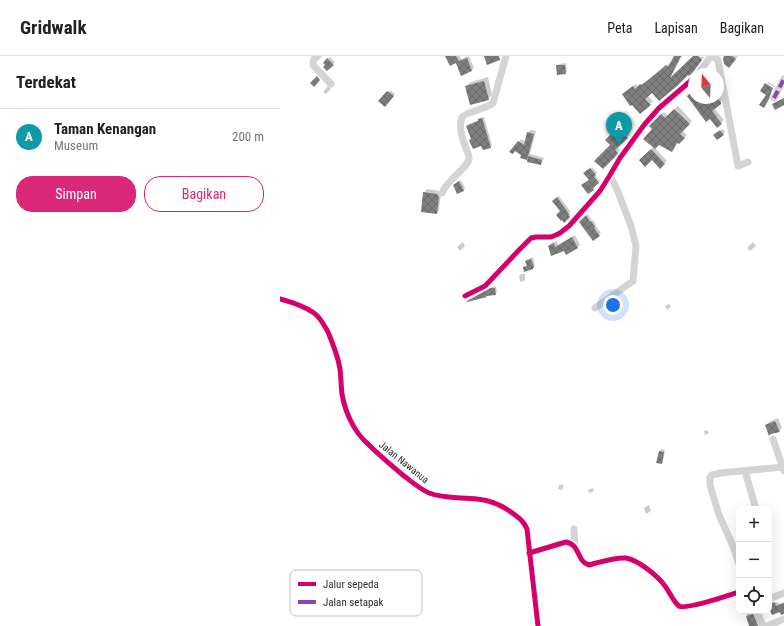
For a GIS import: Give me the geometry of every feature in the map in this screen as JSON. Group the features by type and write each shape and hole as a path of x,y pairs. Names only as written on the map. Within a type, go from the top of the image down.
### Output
{"street":[{"path":"318,56 314,59 313,65 331,84"},
{"path":"442,193 443,189 462,169 469,159 460,129 462,117 493,103 506,56"},
{"path":"703,68 712,56 718,60 738,166 748,162"},
{"path":"774,98 784,79"},
{"path":"465,296 485,286 531,238 556,235 569,226 600,191 620,158 644,125 659,108 688,83"},
{"path":"596,308 633,281 636,246 618,192 610,176"},
{"name":"Jalan Nawanua","path":"280,299 311,311 320,318 325,326 334,346 340,369 342,394 345,407 351,421 366,443 404,476 428,493 437,496 479,499 492,502 504,507 524,522 527,529 538,626"},
{"path":"736,555 719,515 709,480 712,475 720,473 784,468 773,439"},
{"path":"745,471 755,506"},
{"path":"574,529 575,547"},
{"path":"529,553 566,542 571,543 575,547 583,562 589,565 620,558 627,558 634,561 661,580 675,602 679,606 683,607 736,593"},
{"path":"772,598 784,593"},
{"path":"758,614 763,626"},
{"path":"767,626 784,620"}],"shaded area":[{"path":"626,110 637,124 629,131 618,117"}],"building":[{"path":"445,56 456,56 459,61 467,58 472,71 461,76 456,63 450,66"},
{"path":"484,56 499,56 500,60 487,65"},
{"path":"674,56 681,56 670,78 693,56 698,56 702,60 696,68 688,68 688,75 659,101 652,93 645,99 651,105 640,114 632,105 630,106 622,94 633,86 635,89 640,84 642,85 666,65 668,67"},
{"path":"724,56 732,56 736,59 729,68 724,64"},
{"path":"327,58 334,65 327,71 323,67 325,65 323,63"},
{"path":"556,65 565,65 566,74 557,75"},
{"path":"317,76 320,80 314,87 310,83"},
{"path":"484,81 489,100 470,105 465,86"},
{"path":"765,83 773,88 764,108 759,105 766,95 760,91"},
{"path":"387,91 394,96 385,107 378,101"},
{"path":"784,98 784,105 775,110 772,104"},
{"path":"693,104 721,104 712,111 722,124 717,128 710,119 706,122"},
{"path":"674,109 690,124 680,134 685,138 679,144 677,143 672,152 659,145 655,149 643,139 652,129 649,126 661,114 665,118"},
{"path":"482,118 491,148 483,150 481,146 473,149 469,140 471,139 466,126"},
{"path":"614,124 628,138 615,150 618,153 603,169 594,161 610,145 605,140 612,133 608,130"},
{"path":"720,130 724,135 717,140 713,135"},
{"path":"527,132 534,134 527,160 520,158 521,155 515,151 513,154 509,152 518,141 524,145"},
{"path":"651,149 665,164 660,169 652,160 645,167 639,160"},
{"path":"528,156 542,160 541,165 527,162"},
{"path":"590,168 596,175 594,177 599,183 593,188 594,190 588,194 581,185 589,180 583,173"},
{"path":"459,181 464,191 457,194 453,185"},
{"path":"423,192 437,194 439,197 437,214 421,212"},
{"path":"557,197 570,217 564,223 556,215 560,211 552,201"},
{"path":"586,215 600,236 593,241 579,222"},
{"path":"572,237 578,248 566,255 564,251 551,256 548,246 554,243 555,247"},
{"path":"531,259 534,267 533,269 524,272 523,267 527,266 525,261"},
{"path":"490,288 495,288 496,295 486,296 487,297 467,302 467,301"},
{"path":"775,421 780,432 769,436 765,425"},
{"path":"659,451 664,452 662,464 656,463"},
{"path":"775,602 776,606 784,603 784,614 781,615 780,612 772,615 772,603"},
{"path":"753,614 758,626 749,626 746,616"}],"marked path":[{"path":"774,98 784,79"}],"cycle path":[{"path":"465,296 485,286 531,238 551,237 560,233 569,226 600,191 620,158 644,125 659,108 688,83"},
{"path":"280,299 297,304 314,313 323,324 328,332 338,359 345,408 358,434 377,452 404,476 429,493 453,498 477,499 499,505 507,509 526,526 538,626"},
{"path":"529,553 566,542 574,546 582,560 589,565 617,558 631,559 642,565 658,578 675,602 679,606 683,607 718,599 736,593"}],"place":[{"name":"Taman Kenangan","path":"619,145"}]}
